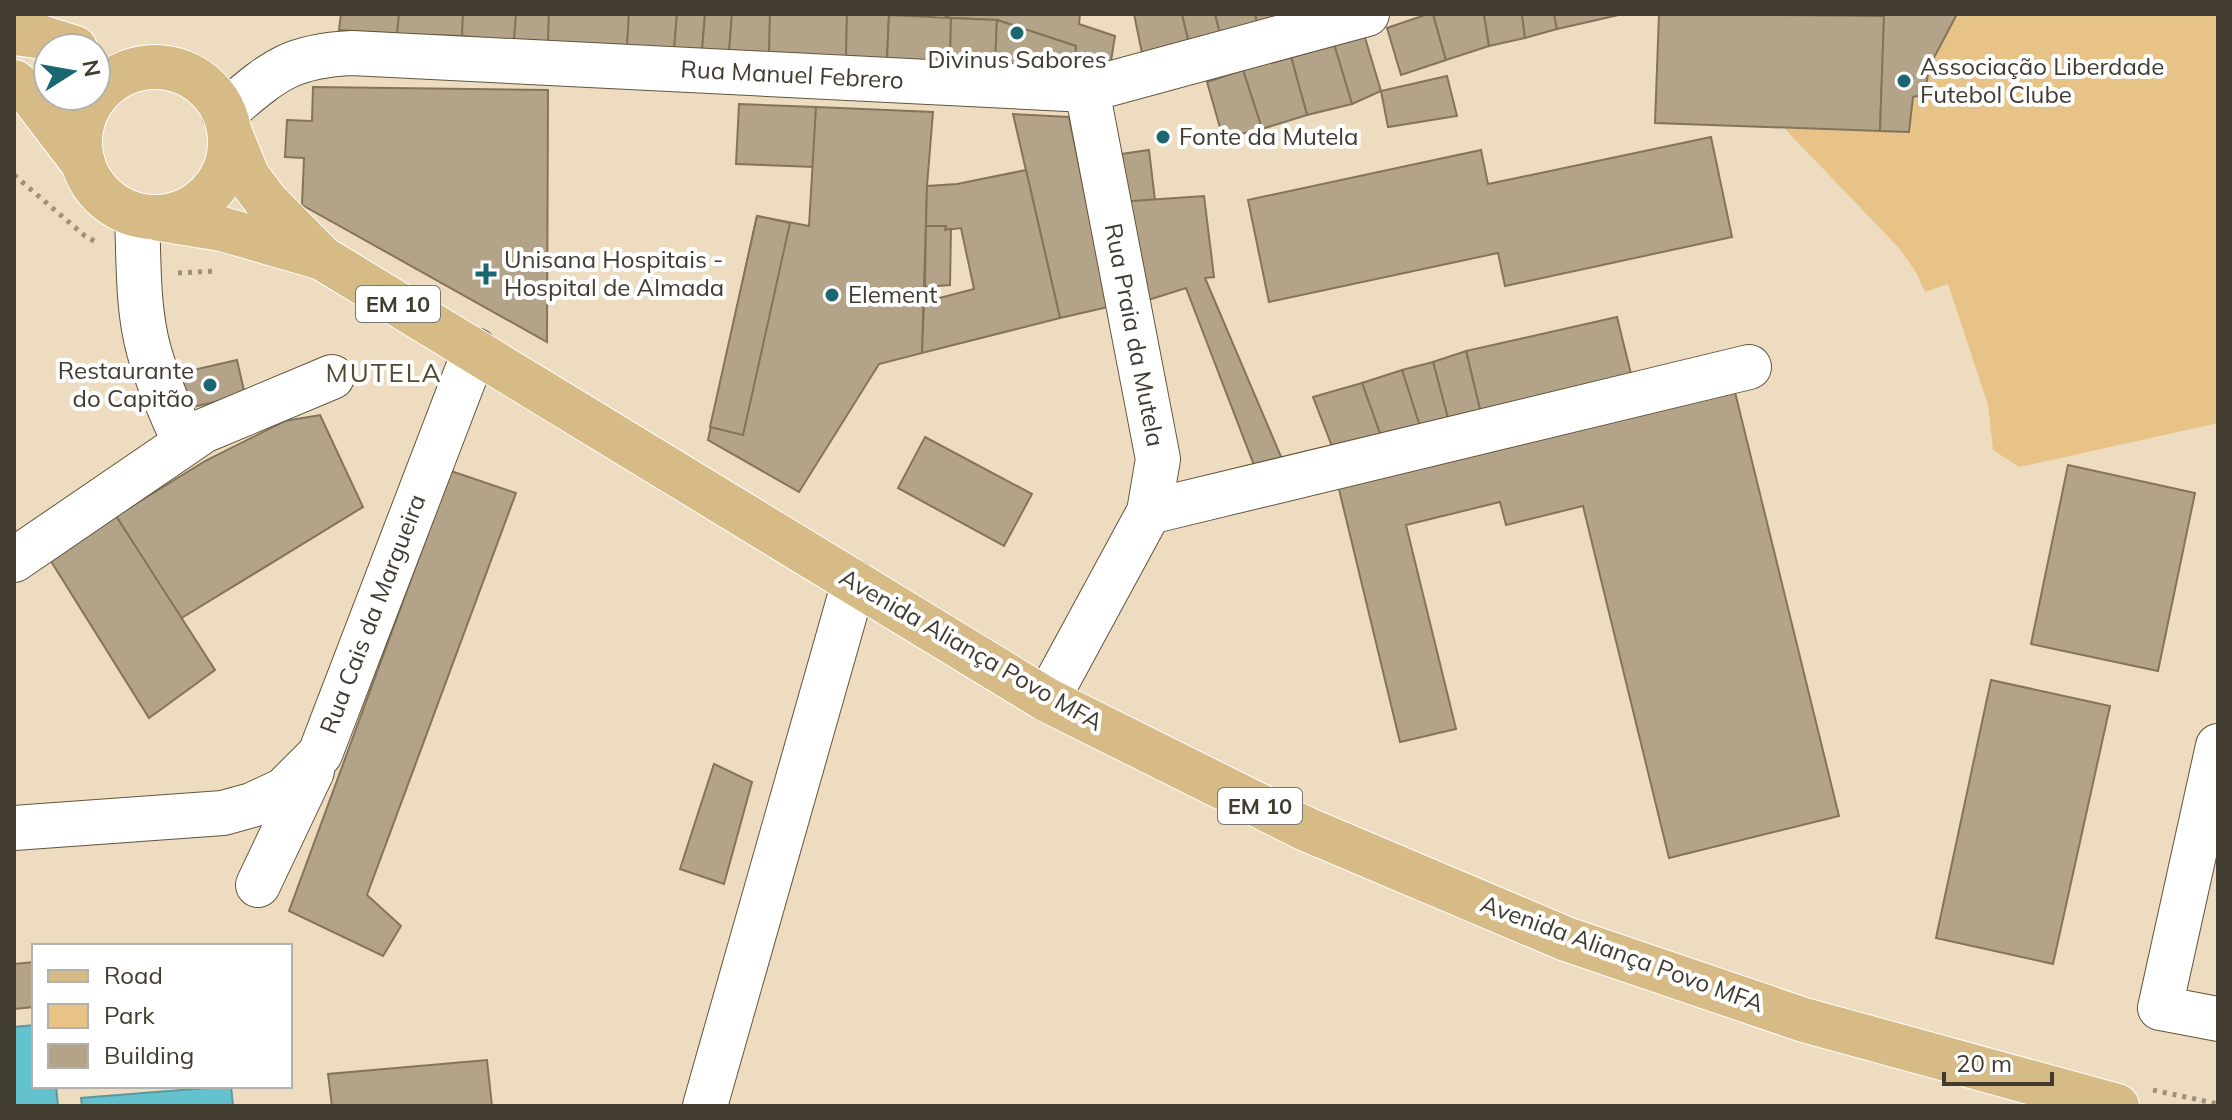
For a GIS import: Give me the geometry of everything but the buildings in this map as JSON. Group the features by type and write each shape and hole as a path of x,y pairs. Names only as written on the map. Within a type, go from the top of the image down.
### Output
{"main road":[{"name":"EM 10","path":"112,56 180,71 199,81 214,95 227,123"},
{"name":"EM 10","path":"145,217 120,210 104,198 91,182 79,143 82,123 90,104 103,88 120,75 139,68 160,67"},
{"name":"EM 10","path":"14,82 31,95 83,163"},
{"path":"145,217 188,211 203,202 215,189 230,154 227,123"},
{"name":"Avenida Aliança Povo MFA","path":"227,123 248,177 266,201 322,258 1047,700 1306,829 1566,939 1804,1020 2131,1097"},
{"name":"Avenida Aliança Povo MFA","path":"145,217 222,229 322,258"}],"street":[{"name":"Rua Manuel Febrero","path":"227,123 267,77 286,66 317,55 352,53 1087,90 1367,14"},
{"name":"Rua Praia da Mutela","path":"1047,700 1149,512 1158,459 1087,90"},
{"path":"145,217 142,305 148,349 165,399 185,443"},
{"name":"Rua Cais da Margueira","path":"14,828 223,813 252,805 284,790 320,754 475,350"},
{"path":"1149,512 1749,367"},
{"path":"14,560 203,431 332,377"},
{"path":"705,1106 854,582"},
{"path":"2218,746 2160,1008 2218,1019"},
{"path":"258,885 320,754"}],"path":[{"path":"2131,1097 2218,1104"}],"green space":[{"path":"1957,14 2218,14 2218,423 2019,467 1993,450 1988,405 1948,284 1925,292 1916,272 1899,248 1783,127 1909,132 1913,97 1925,94 1929,67"}],"water":[{"path":"32,1025 32,1088 56,1088 58,1106 14,1106 14,1027"},
{"path":"231,1088 233,1106 82,1106 81,1098"}],"place":[{"name":"Divinus Sabores","path":"1017,33"},
{"name":"Associação Liberdade Futebol Clube","path":"1904,81"},
{"name":"Fonte da Mutela","path":"1163,137"},
{"name":"Unisana Hospitais - Hospital de Almada","path":"486,274"},
{"name":"Element","path":"832,295"},
{"name":"Restaurante do Capitão","path":"210,385"}],"district":[{"name":"MUTELA","path":"384,373"}]}
